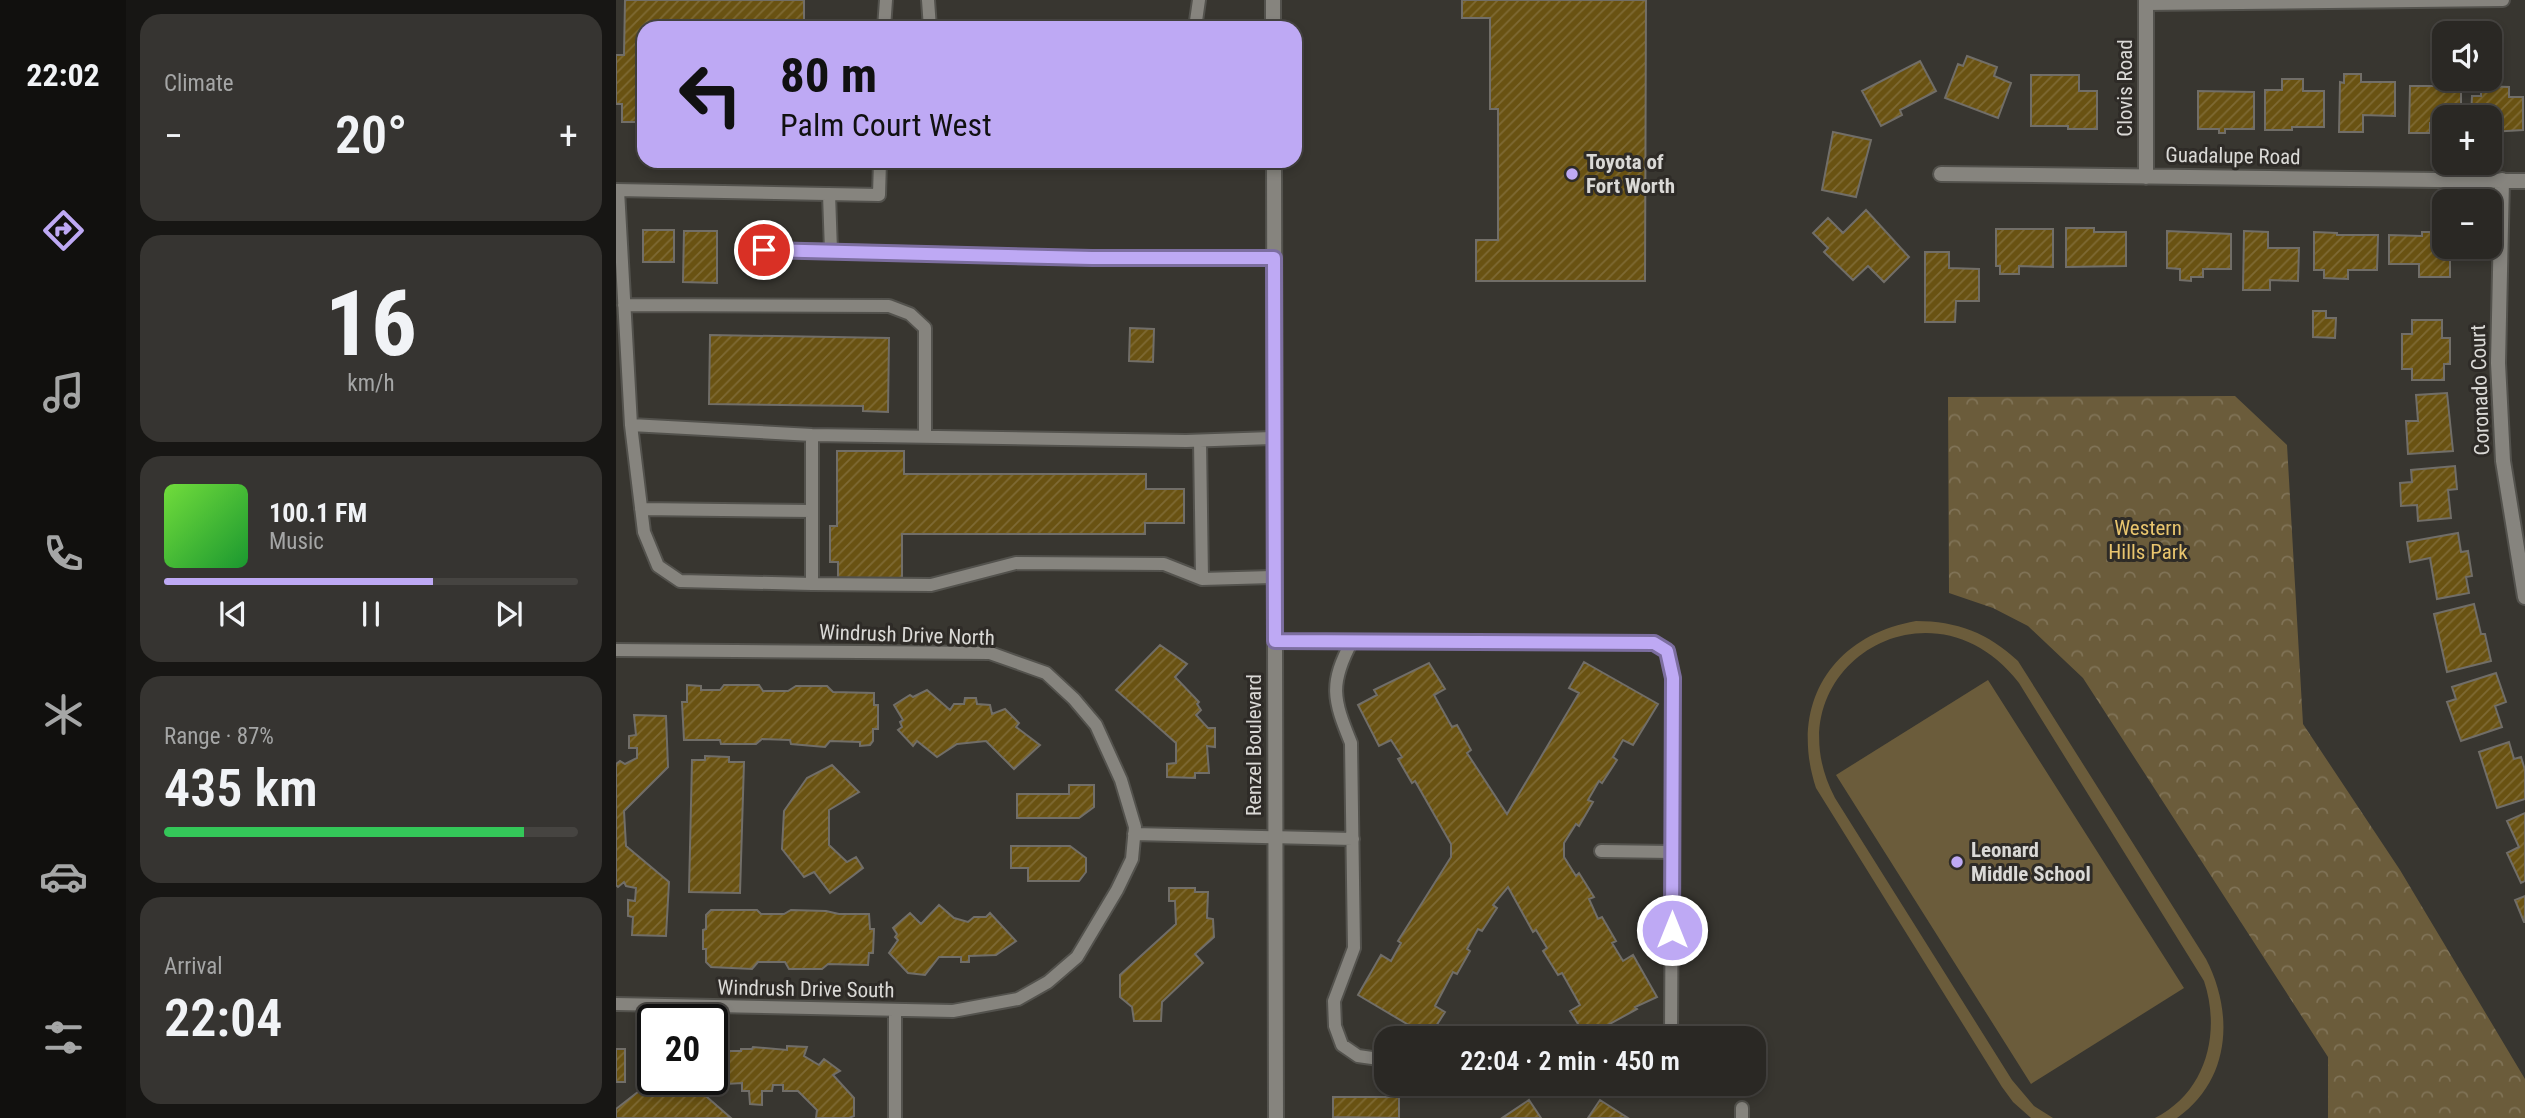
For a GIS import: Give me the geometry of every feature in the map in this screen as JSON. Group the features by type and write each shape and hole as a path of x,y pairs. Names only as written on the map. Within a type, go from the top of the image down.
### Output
{"street":[{"path":"1273,0 1273,21"},
{"name":"Clovis Road","path":"2146,2 2146,177"},
{"name":"Renzel Boulevard","path":"1274,168 1276,1118"},
{"name":"Guadalupe Road","path":"1941,174 2525,181"},
{"name":"Coronado Court","path":"2502,180 2498,363 2503,461 2525,597"}],"lane":[{"path":"884,21 886,0"},
{"path":"929,0 930,21"},
{"path":"1196,21 1199,0"},
{"path":"2146,2 2503,0"},
{"path":"880,168 879,195 617,190 624,304 622,366 644,533 659,566 680,581 811,584 931,585 1017,563 1164,564 1202,579 1275,577"},
{"path":"829,194 831,251"},
{"path":"764,250 1092,258 1274,258"},
{"path":"624,304 889,306 910,314 925,328 925,436"},
{"path":"631,425 813,435 1200,441 1275,438"},
{"path":"811,584 813,435"},
{"path":"1200,441 1202,579"},
{"path":"641,509 812,510"},
{"path":"1275,641 1654,643 1667,651 1673,678 1669,1026"},
{"path":"1352,641 1339,664 1334,688 1340,716 1351,743 1354,948 1334,1001 1335,1026 1342,1045 1357,1056 1374,1058"},
{"name":"Windrush Drive North","path":"616,650 990,653 1030,665 1046,673 1074,699 1096,725 1121,780 1135,827 1134,834"},
{"path":"1134,834 1353,839"},
{"name":"Windrush Drive South","path":"616,1004 953,1012 1018,999 1038,988 1077,957 1132,859 1134,834"},
{"path":"1601,851 1672,852"},
{"path":"895,1010 895,1118"}],"green space":[{"name":"Western Hills Park","path":"2235,396 2287,445 2303,724 2400,870 2525,1079 2525,1118 2328,1118 2328,1057 2083,678 2028,626 1993,608 1949,593 1948,397"},
{"path":"1916,621 1945,623 1971,630 1995,643 2018,661 2206,959 2221,1001 2222,1044 2208,1085 2195,1102 2177,1118 2155,1118 2173,1107 2187,1093 2198,1077 2205,1059 2211,1020 2204,981 2019,683 1983,650 1943,635 1904,635 1868,650 1840,675 1823,710 1820,752 1835,798 2012,1080 2034,1106 2053,1118 2031,1118 2013,1102 2002,1087 1816,788 1809,758 1808,729 1813,703 1824,679 1839,659 1860,642 1886,629"},
{"path":"1988,680 2184,988 2031,1084 1836,775"}],"building":[{"path":"625,0 804,0 804,21 637,21 637,122 622,122 622,104 616,104 616,55 624,55"},
{"name":"Toyota of Fort Worth","path":"1462,0 1646,0 1645,281 1476,281 1476,240 1498,240 1498,109 1490,109 1490,18 1462,18"},
{"path":"1967,56 1997,67 1994,76 2011,83 1998,118 1945,98 1958,64 1963,66"},
{"path":"1920,61 1936,91 1900,110 1902,115 1881,126 1862,91"},
{"path":"2344,74 2361,74 2361,82 2395,82 2395,116 2363,115 2363,132 2339,132 2340,82 2344,83"},
{"path":"2031,75 2079,75 2079,91 2097,91 2097,129 2031,126"},
{"path":"2282,79 2303,79 2303,91 2324,91 2324,127 2265,130 2265,90 2282,90"},
{"path":"2410,86 2432,86 2432,91 2461,91 2461,105 2432,105 2430,133 2409,133"},
{"path":"2502,87 2509,87 2509,97 2523,97 2523,130 2502,131 2502,105 2472,105 2472,96 2481,96 2481,91 2502,91"},
{"path":"2198,91 2254,92 2254,129 2225,129 2225,133 2219,133 2219,129 2198,129"},
{"path":"1833,132 1871,140 1856,197 1822,190"},
{"path":"1866,210 1909,257 1884,282 1868,266 1853,280 1824,252 1828,248 1813,233 1828,218 1843,233"},
{"path":"2066,228 2094,228 2094,232 2126,232 2126,266 2066,267"},
{"path":"1996,229 2053,229 2053,267 2019,266 2019,274 2000,274 2000,266 1996,266"},
{"path":"643,230 674,230 674,262 643,262"},
{"path":"684,231 717,231 717,283 683,282"},
{"path":"2167,231 2231,234 2231,269 2203,269 2203,277 2191,277 2191,281 2180,280 2180,269 2167,268"},
{"path":"2244,231 2268,232 2268,248 2299,248 2298,281 2270,280 2270,290 2243,290"},
{"path":"2314,232 2378,235 2377,270 2348,270 2348,279 2324,278 2324,270 2314,270"},
{"path":"2422,232 2432,232 2432,259 2450,259 2450,277 2419,277 2419,264 2389,264 2389,235 2422,236"},
{"path":"1925,252 1949,252 1949,268 1979,269 1979,301 1956,301 1955,322 1925,322"},
{"path":"2313,311 2326,311 2326,318 2336,318 2335,338 2313,337"},
{"path":"2412,320 2442,320 2442,338 2450,338 2450,364 2444,364 2444,380 2412,380 2412,369 2402,369 2402,334 2412,334"},
{"path":"1130,328 1154,329 1153,362 1129,361"},
{"path":"710,335 889,338 888,412 863,411 863,406 709,404"},
{"path":"2447,393 2453,451 2408,454 2406,421 2418,421 2416,395"},
{"path":"837,451 904,451 904,474 1146,474 1146,489 1184,489 1184,523 1145,523 1145,534 902,534 902,581 838,581 838,562 830,562 830,526 837,526"},
{"path":"2455,466 2457,489 2448,490 2451,518 2418,521 2417,505 2401,506 2400,483 2412,482 2411,470"},
{"path":"2458,533 2461,552 2468,551 2472,576 2466,577 2469,593 2437,599 2430,558 2410,562 2407,542"},
{"path":"2474,604 2491,661 2447,672 2434,614"},
{"path":"1160,645 1187,664 1175,677 1199,702 1197,704 1201,710 1196,715 1208,728 1215,728 1215,747 1207,746 1209,773 1195,773 1195,778 1167,777 1167,764 1176,763 1176,743 1116,690"},
{"path":"1584,662 1658,704 1633,745 1623,740 1613,757 1617,760 1602,783 1599,781 1588,800 1593,802 1579,826 1576,824 1564,843 1564,857 1576,876 1579,873 1594,897 1589,899 1598,919 1602,917 1616,941 1612,943 1623,961 1633,955 1657,997 1635,1007 1637,1009 1606,1026 1579,1026 1570,1011 1580,1005 1562,973 1558,975 1543,951 1547,948 1536,930 1533,932 1508,887 1493,905 1497,908 1482,931 1478,929 1467,949 1470,951 1457,974 1453,972 1435,1006 1445,1012 1436,1026 1410,1026 1358,995 1381,955 1391,961 1401,943 1398,941 1451,857 1451,844 1415,781 1412,783 1398,759 1402,757 1391,740 1379,746 1358,705 1377,695 1374,690 1429,663 1445,689 1434,695 1452,727 1457,725 1471,750 1467,753 1507,814 1579,693 1569,688"},
{"path":"2496,673 2506,702 2495,706 2502,727 2461,741 2447,702 2456,699 2452,687"},
{"path":"687,685 701,686 701,690 720,690 724,685 759,685 763,691 788,691 796,686 827,686 833,692 874,693 874,705 878,705 878,729 873,729 873,741 870,745 860,746 860,742 830,741 825,747 791,744 790,740 762,739 756,744 721,744 720,740 684,740 682,702 687,702"},
{"path":"927,690 950,710 954,704 964,704 965,698 976,698 977,704 990,705 992,714 1005,709 1019,723 1016,727 1040,745 1014,769 986,741 957,744 937,757 917,741 913,746 898,730 902,727 900,722 903,720 894,705 910,695 913,697"},
{"path":"634,715 666,716 668,767 624,811 626,846 669,882 666,936 632,935 633,917 628,916 628,900 635,901 636,888 626,886 624,882 618,887 616,885 616,764 620,761 625,764 637,758 637,748 629,748 629,736 636,735"},
{"path":"2509,742 2514,759 2521,757 2525,770 2525,799 2497,808 2479,752"},
{"path":"705,756 729,757 729,762 744,762 740,893 689,892 692,760 705,760"},
{"path":"832,765 859,792 829,810 829,845 847,862 856,857 863,868 830,893 814,872 804,877 782,849 784,811 807,778"},
{"path":"1069,785 1094,785 1094,807 1079,818 1017,818 1017,794 1069,794"},
{"path":"2525,813 2525,881 2521,883 2507,853 2519,847 2507,821"},
{"path":"1011,846 1070,846 1086,858 1086,872 1079,881 1028,881 1028,868 1011,868"},
{"path":"1169,888 1195,888 1195,892 1208,892 1207,918 1213,919 1214,937 1195,954 1203,963 1162,1002 1161,1021 1134,1021 1132,1007 1120,997 1120,975 1176,924 1175,901 1169,901"},
{"path":"2525,896 2525,922 2524,922 2515,900"},
{"path":"939,905 954,918 968,922 974,917 986,917 990,913 1016,941 996,955 969,956 969,962 961,962 961,957 939,957 925,975 908,973 889,953 898,940 893,928 910,913 921,924"},
{"path":"711,910 757,910 761,914 784,914 791,910 869,914 870,929 874,929 873,953 869,953 868,965 828,964 822,969 789,969 785,962 758,962 752,969 711,967 706,962 706,949 703,949 703,930 706,929 706,915"},
{"path":"787,1046 807,1047 804,1056 819,1065 824,1059 840,1071 833,1075 854,1098 854,1116 816,1118 817,1110 798,1091 783,1091 783,1085 773,1085 772,1091 762,1091 762,1105 750,1104 749,1091 742,1091 742,1083 728,1084 728,1051 753,1047 787,1050"},
{"path":"616,1049 625,1049 625,1082 616,1082"},
{"path":"637,1093 637,1095 705,1095 731,1118 616,1118 616,1109"},
{"path":"1333,1097 1399,1097 1399,1118 1333,1117"},
{"path":"1529,1100 1541,1118 1502,1118"},
{"path":"1600,1100 1628,1118 1588,1118"}],"place":[{"name":"Toyota of Fort Worth","path":"1572,174"},
{"name":"Leonard Middle School","path":"1957,862"}],"route":[{"path":"764,250 1092,258 1274,258 1275,641 1654,643 1667,651 1673,678 1672,930"}]}
